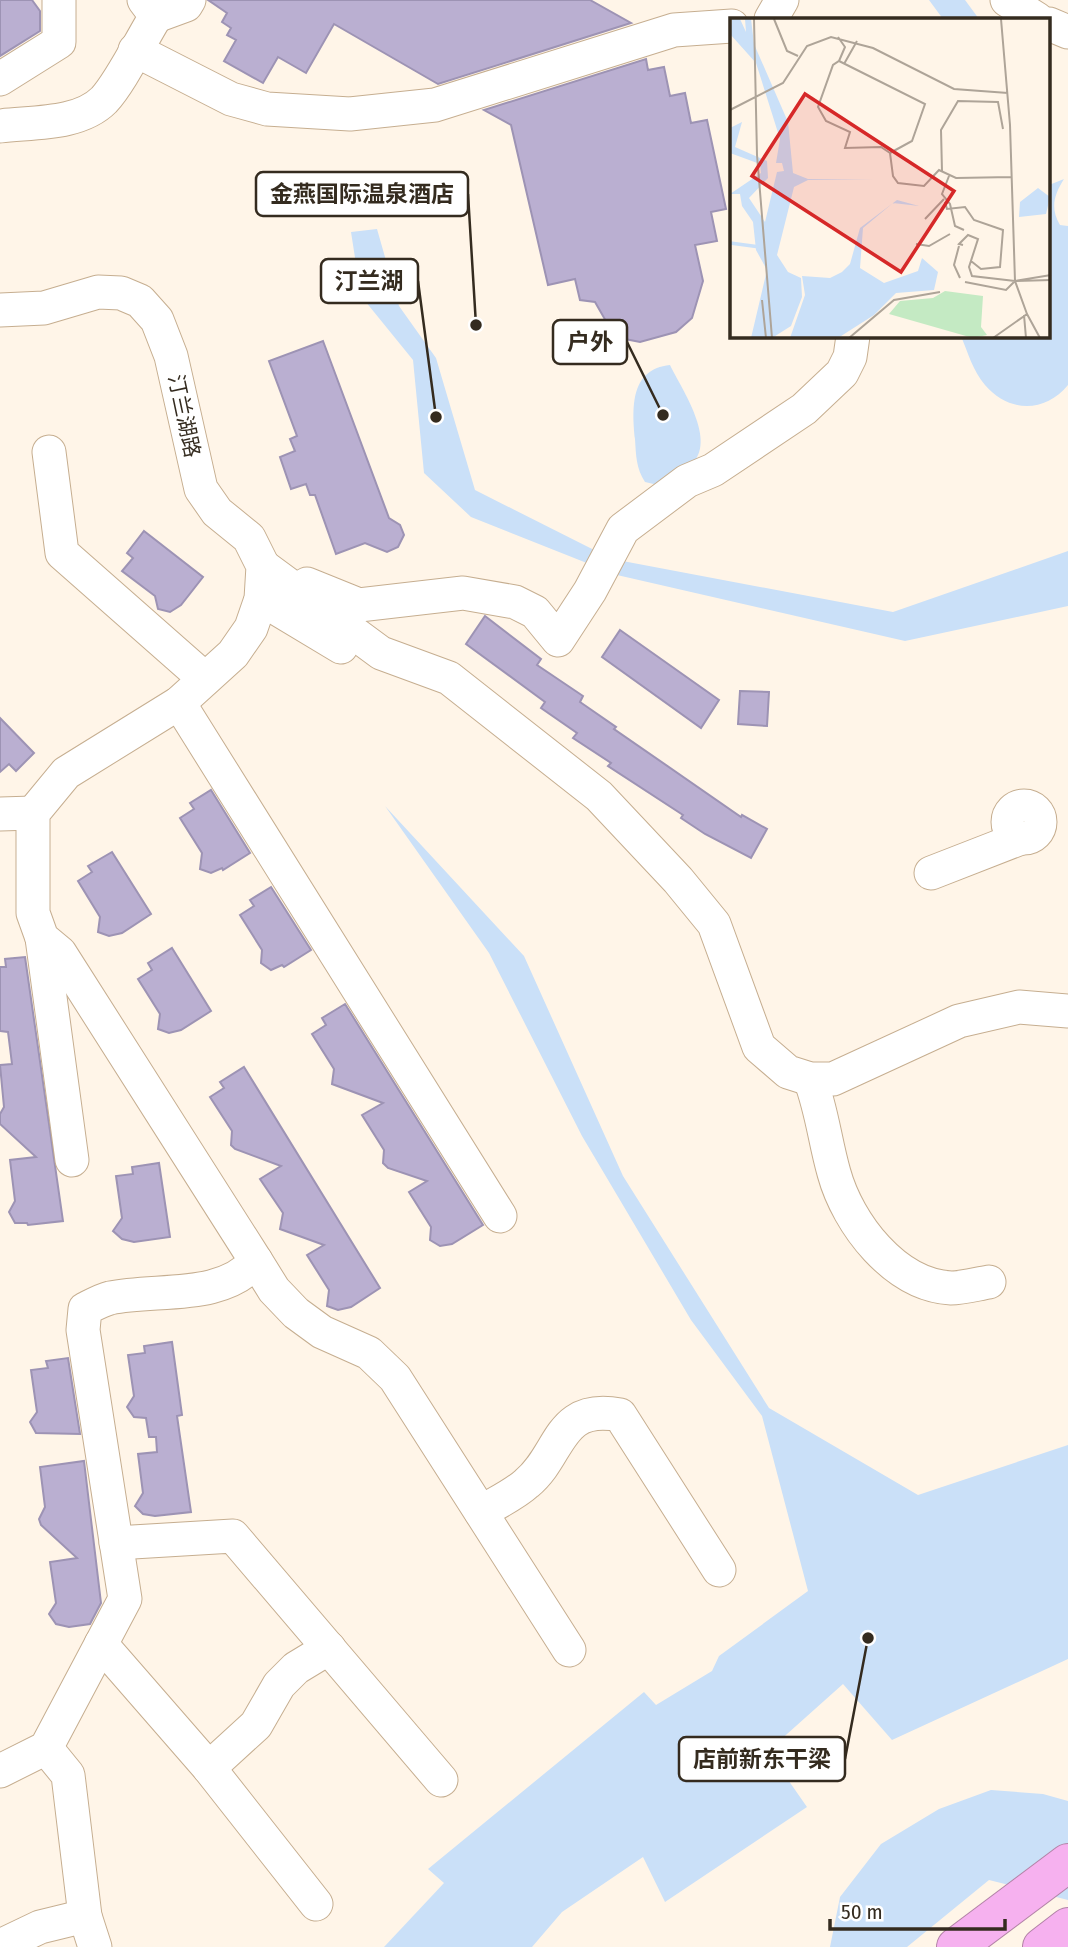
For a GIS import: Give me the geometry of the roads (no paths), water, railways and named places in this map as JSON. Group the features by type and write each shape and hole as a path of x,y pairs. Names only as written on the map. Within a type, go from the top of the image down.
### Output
{"highway":[{"path":"956,1947 1063,1867"},
{"path":"1042,1947 1068,1927"}],"street":[{"path":"0,79 59,42 59,0"},
{"path":"0,126 68,119 105,99 135,50 150,8 186,5 189,0"},
{"path":"772,18 782,0"},
{"path":"1007,0 1037,18"},
{"path":"135,50 231,99 267,109 349,114 435,105 720,18"},
{"name":"汀兰湖路","path":"0,310 44,308 98,292 121,293 140,301 157,320 171,356 201,489 217,512 249,538 263,566"},
{"path":"263,566 359,605 463,593 515,602 535,612 558,640 590,591 623,529 687,481 713,470 804,409 842,373 850,357 853,338"},
{"path":"49,452 62,553 205,679"},
{"path":"72,1160 42,937 33,913 33,813 66,774 179,703 233,654 251,628 261,599 263,566"},
{"path":"263,566 381,653 449,678 598,796 678,880 713,924 759,1047 788,1072 821,1087"},
{"path":"261,599 343,649 357,653 381,653"},
{"path":"179,703 500,1216"},
{"path":"0,814 33,813"},
{"path":"930,873 1043,824"},
{"path":"42,937 60,953 274,1290 296,1313 321,1332 369,1353 395,1378 569,1650"},
{"path":"821,1087 959,1021 1019,1007 1068,1011"},
{"path":"821,1087 835,1177 845,1202 880,1251 897,1269 924,1282 952,1288 989,1282"},
{"path":"0,1771 46,1748 125,1599 83,1331 85,1309 108,1298 208,1288 245,1274 256,1261"},
{"path":"481,1512 528,1483 562,1433 580,1419 599,1411 620,1415 719,1570"},
{"path":"116,1543 233,1536 441,1780"},
{"path":"101,1644 209,1768 316,1904"},
{"path":"209,1768 249,1733 279,1685 296,1668 329,1648"},
{"path":"0,1946 40,1927 90,1932 68,1775 46,1748"}],"water":[{"path":"929,0 965,0 978,18 942,18"},
{"path":"1064,179 1054,207 1060,225 1068,226 1068,385 1049,401 1038,405 1016,405 1005,401 985,385 974,368 962,338 1050,338 1050,185"},
{"path":"377,229 399,306 436,358 475,490 612,559 893,612 1068,551 1068,606 905,641 617,575 471,517 424,473 413,360 361,296 351,232"},
{"path":"670,365 695,415 701,443 698,455 691,465 658,485 645,482 638,466 634,403 636,392 647,374"},
{"path":"385,806 524,956 623,1176 769,1408 918,1495 1068,1445 1068,1659 892,1740 843,1684 768,1751 807,1807 665,1902 643,1857 562,1912 532,1947 384,1947 444,1883 428,1869 644,1692 656,1705 712,1671 719,1656 808,1591 762,1416 691,1320 582,1136 489,953"},
{"path":"991,1790 1043,1794 1068,1801 1068,1900 989,1880 907,1947 830,1947 840,1897 881,1844 939,1809"}],"place":[{"name":"金燕国际温泉酒店","path":"476,325"},
{"name":"户外","path":"663,415"},
{"name":"汀兰湖","path":"436,417"},
{"name":"店前新东干梁","path":"868,1638"}]}
